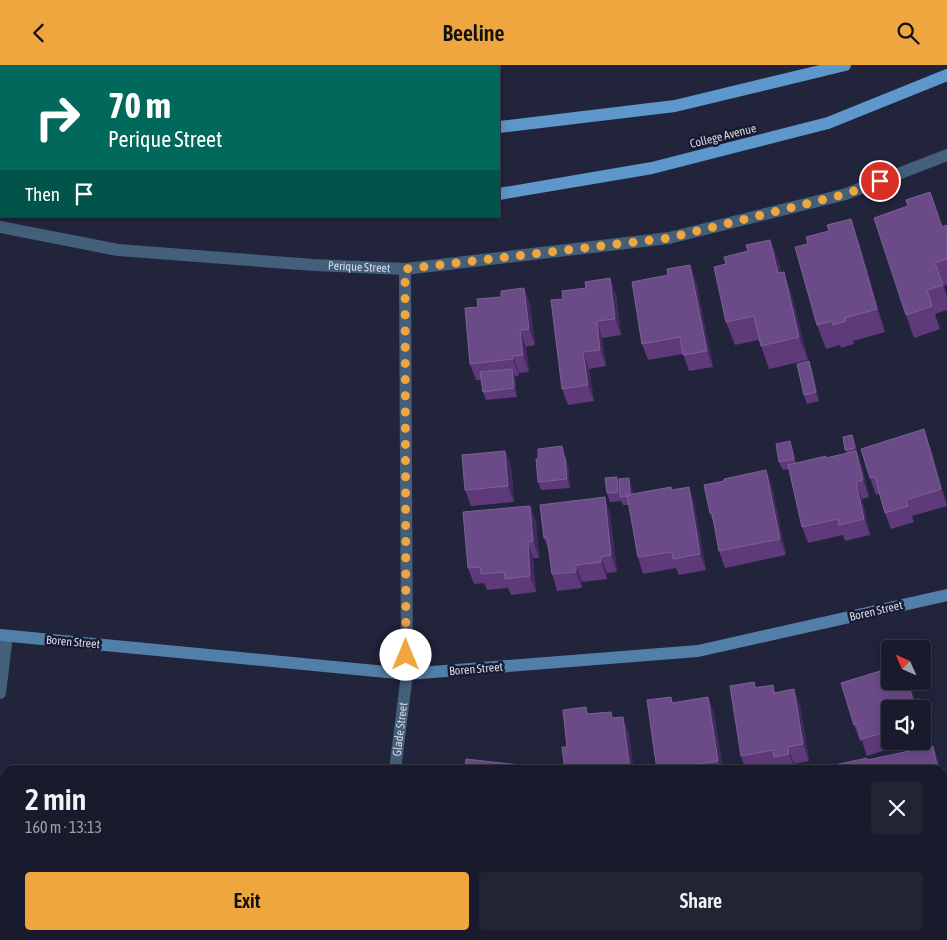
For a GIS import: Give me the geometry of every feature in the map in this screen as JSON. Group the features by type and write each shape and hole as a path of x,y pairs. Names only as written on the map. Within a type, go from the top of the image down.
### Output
{"main road":[{"path":"500,127 675,106 845,65"},
{"name":"College Avenue","path":"500,194 652,168 828,123 947,75"}],"street":[{"name":"Perique Street","path":"0,227 118,250 314,265 405,269 669,238 846,194 947,155"},
{"name":"Glade Street","path":"396,765 407,674 405,269"},
{"name":"Boren Street","path":"3,635 407,674 698,651 947,595"},
{"path":"0,693 3,635"}],"building":[{"path":"930,192 942,227 946,225 947,229 947,259 935,263 943,285 927,290 932,306 906,315 874,218 908,206 906,200"},
{"path":"851,219 877,309 845,318 846,321 833,325 832,321 817,325 795,247 808,244 806,237 829,231 827,225"},
{"path":"770,240 778,273 784,272 799,337 761,346 754,316 726,322 714,267 726,264 724,257 748,251 746,245"},
{"path":"690,265 707,351 683,355 680,337 642,344 632,282 668,275 667,269"},
{"path":"610,278 615,319 597,321 600,350 583,352 588,385 562,389 551,300 563,299 562,291 586,288 585,282"},
{"path":"524,288 529,329 520,330 523,355 513,356 513,359 470,364 465,308 478,307 477,299 501,297 501,291"},
{"path":"809,361 816,392 804,395 797,364"},
{"path":"512,369 514,388 483,392 480,372"},
{"path":"924,429 941,489 906,500 908,506 885,513 875,477 870,478 861,449"},
{"path":"852,435 855,448 845,450 843,437"},
{"path":"790,441 794,459 779,462 776,444"},
{"path":"562,446 567,479 538,482 536,459 538,459 538,449"},
{"path":"505,451 508,486 465,490 462,455"},
{"path":"856,451 863,480 856,482 864,519 839,525 838,519 802,527 788,465"},
{"path":"766,470 780,539 719,551 712,513 710,513 704,485"},
{"path":"617,477 618,492 607,493 605,478"},
{"path":"629,478 630,494 620,497 619,479"},
{"path":"671,487 672,490 689,487 700,554 673,559 672,552 638,557 627,495"},
{"path":"605,497 611,555 601,557 601,562 576,565 576,572 552,574 547,537 544,538 540,505"},
{"path":"530,506 533,541 528,542 530,576 505,579 504,572 481,574 480,567 468,568 463,512"},
{"path":"881,671 881,690 910,690 913,700 881,700 881,733 861,739 857,724 854,725 841,683"},
{"path":"754,682 755,688 773,685 774,693 794,689 803,744 788,747 789,754 774,757 773,750 741,756 730,686"},
{"path":"671,697 672,703 708,697 718,761 692,765 656,765 647,700"},
{"path":"586,707 587,714 611,712 612,718 623,717 629,765 564,765 562,747 567,747 563,710"},
{"path":"931,746 933,746 937,765 834,765 867,758 867,760 914,750 931,750"},
{"path":"466,759 520,765 465,765"}],"route":[{"path":"406,655 405,269 669,238 846,194 880,181"}]}
